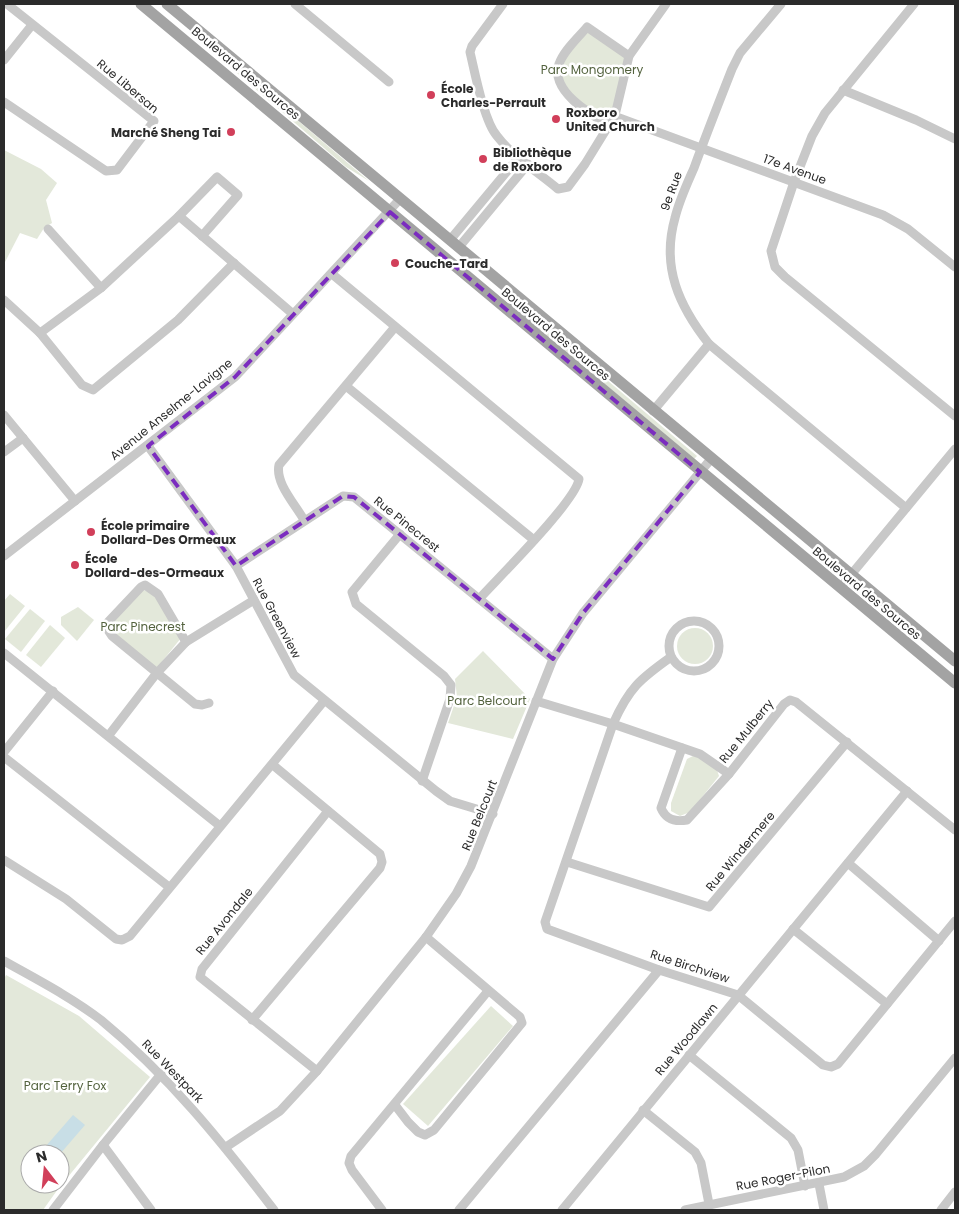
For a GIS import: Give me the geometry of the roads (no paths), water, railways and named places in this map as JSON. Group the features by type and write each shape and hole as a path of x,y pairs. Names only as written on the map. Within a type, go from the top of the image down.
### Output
{"main road":[{"name":"Boulevard des Sources","path":"142,4 700,472 955,683"},
{"name":"Boulevard des Sources","path":"167,4 955,661"},
{"path":"503,307 518,310 537,323 545,320"}],"street":[{"name":"Rue Libersan","path":"4,102 106,171 117,170 154,121 7,4"},
{"path":"295,4 389,82"},
{"path":"503,4 472,46 470,52 489,122 496,136 558,188 568,187 586,164 609,125 614,116 629,56 666,4"},
{"name":"9e Rue","path":"781,4 740,53 701,149 674,218 671,246 672,274 679,297 690,320 709,344 906,508"},
{"path":"914,4 825,113 812,136 794,182 771,251 775,267 785,277 955,416"},
{"path":"4,60 32,25"},
{"path":"609,125 588,111 562,87 559,81 559,65 587,27 629,56"},
{"path":"843,90 916,120 955,139"},
{"name":"17e Avenue","path":"614,116 883,215 908,229 955,267"},
{"path":"454,244 519,157"},
{"path":"454,244 528,164"},
{"path":"40,333 101,288 179,216 217,177 238,195 202,236"},
{"name":"Avenue Anselme-Lavigne","path":"4,556 235,377 390,212 400,199"},
{"path":"179,216 293,314"},
{"path":"48,229 101,288"},
{"path":"4,300 40,333 82,385 92,390 178,320 234,263"},
{"path":"332,274 579,479 578,485 534,540 479,599"},
{"path":"304,520 280,480 279,465 395,327"},
{"path":"653,411 709,344"},
{"path":"346,386 534,540"},
{"path":"4,415 75,501"},
{"path":"4,452 23,438"},
{"name":"Rue Greenview","path":"148,446 236,566 294,675 422,781 450,800 493,814"},
{"path":"840,588 955,449"},
{"name":"Rue Belcourt","path":"226,1147 280,1111 317,1071 426,937 456,894 472,866 553,658 583,614 711,459"},
{"name":"Rue Pinecrest","path":"236,566 343,496 354,497 553,658"},
{"path":"400,534 352,592 356,604 444,676 450,685 450,699 422,781"},
{"path":"186,642 158,594 150,587 141,587 108,622 108,630 156,674 195,704 209,703"},
{"path":"109,735 156,674 186,642 254,600"},
{"path":"700,622 707,625 717,637 718,654 708,668 691,671 683,669 671,657 670,641 678,628 684,623 700,622"},
{"path":"4,653 109,735 220,826"},
{"name":"Rue Birchview","path":"671,657 643,678 624,699 613,724 567,862 544,922 547,929 659,970 738,995 823,1065 831,1067 838,1064 955,921"},
{"path":"4,752 53,691"},
{"name":"Rue Mulberry","path":"682,748 661,808 664,814 671,820 687,820 729,774 784,704 790,700 796,702 847,742 955,830"},
{"path":"4,860 66,899 109,934 122,940 130,936 324,701"},
{"path":"536,701 613,724 700,754 729,774"},
{"name":"Rue Windermere","path":"567,862 709,907 847,742"},
{"path":"4,757 169,887"},
{"path":"252,1020 380,868 382,862 380,854 272,765"},
{"name":"Rue Woodlawn","path":"562,1210 907,791"},
{"name":"Rue Avondale","path":"317,1071 200,977 202,969 328,811"},
{"path":"848,863 939,941"},
{"path":"793,929 887,1004"},
{"path":"395,1105 418,1132 425,1134 434,1130 522,1023 520,1017 426,937"},
{"name":"Rue Westpark","path":"4,961 51,988 100,1020 162,1074 226,1147 274,1210"},
{"path":"459,1210 659,970"},
{"path":"382,1210 349,1163 351,1156 488,991"},
{"path":"690,1055 791,1138 798,1150 805,1186"},
{"name":"Rue Roger-Pilon","path":"685,1210 844,1178 864,1166 953,1065"},
{"path":"54,1210 103,1144 162,1074"},
{"path":"643,1110 695,1152 701,1163 709,1204"},
{"path":"103,1144 151,1210"},
{"path":"819,1184 824,1210"},
{"path":"941,1210 955,1192"}],"water":[{"path":"73,1115 85,1125 69,1144 48,1144"}],"place":[{"name":"École Charles-Perrault","path":"431,95"},
{"name":"Roxboro United Church","path":"556,119"},
{"name":"Marché Sheng Tai","path":"231,132"},
{"name":"Bibliothèque de Roxboro","path":"483,159"},
{"name":"Couche-Tard","path":"395,263"},
{"name":"École primaire Dollard-Des Ormeaux","path":"91,532"},
{"name":"École Dollard-des-Ormeaux","path":"75,565"}],"park label":[{"name":"Parc Mongomery","path":"592,69"},
{"name":"Parc Pinecrest","path":"143,626"},
{"name":"Parc Belcourt","path":"487,700"},
{"name":"Parc Terry Fox","path":"65,1085"}]}
